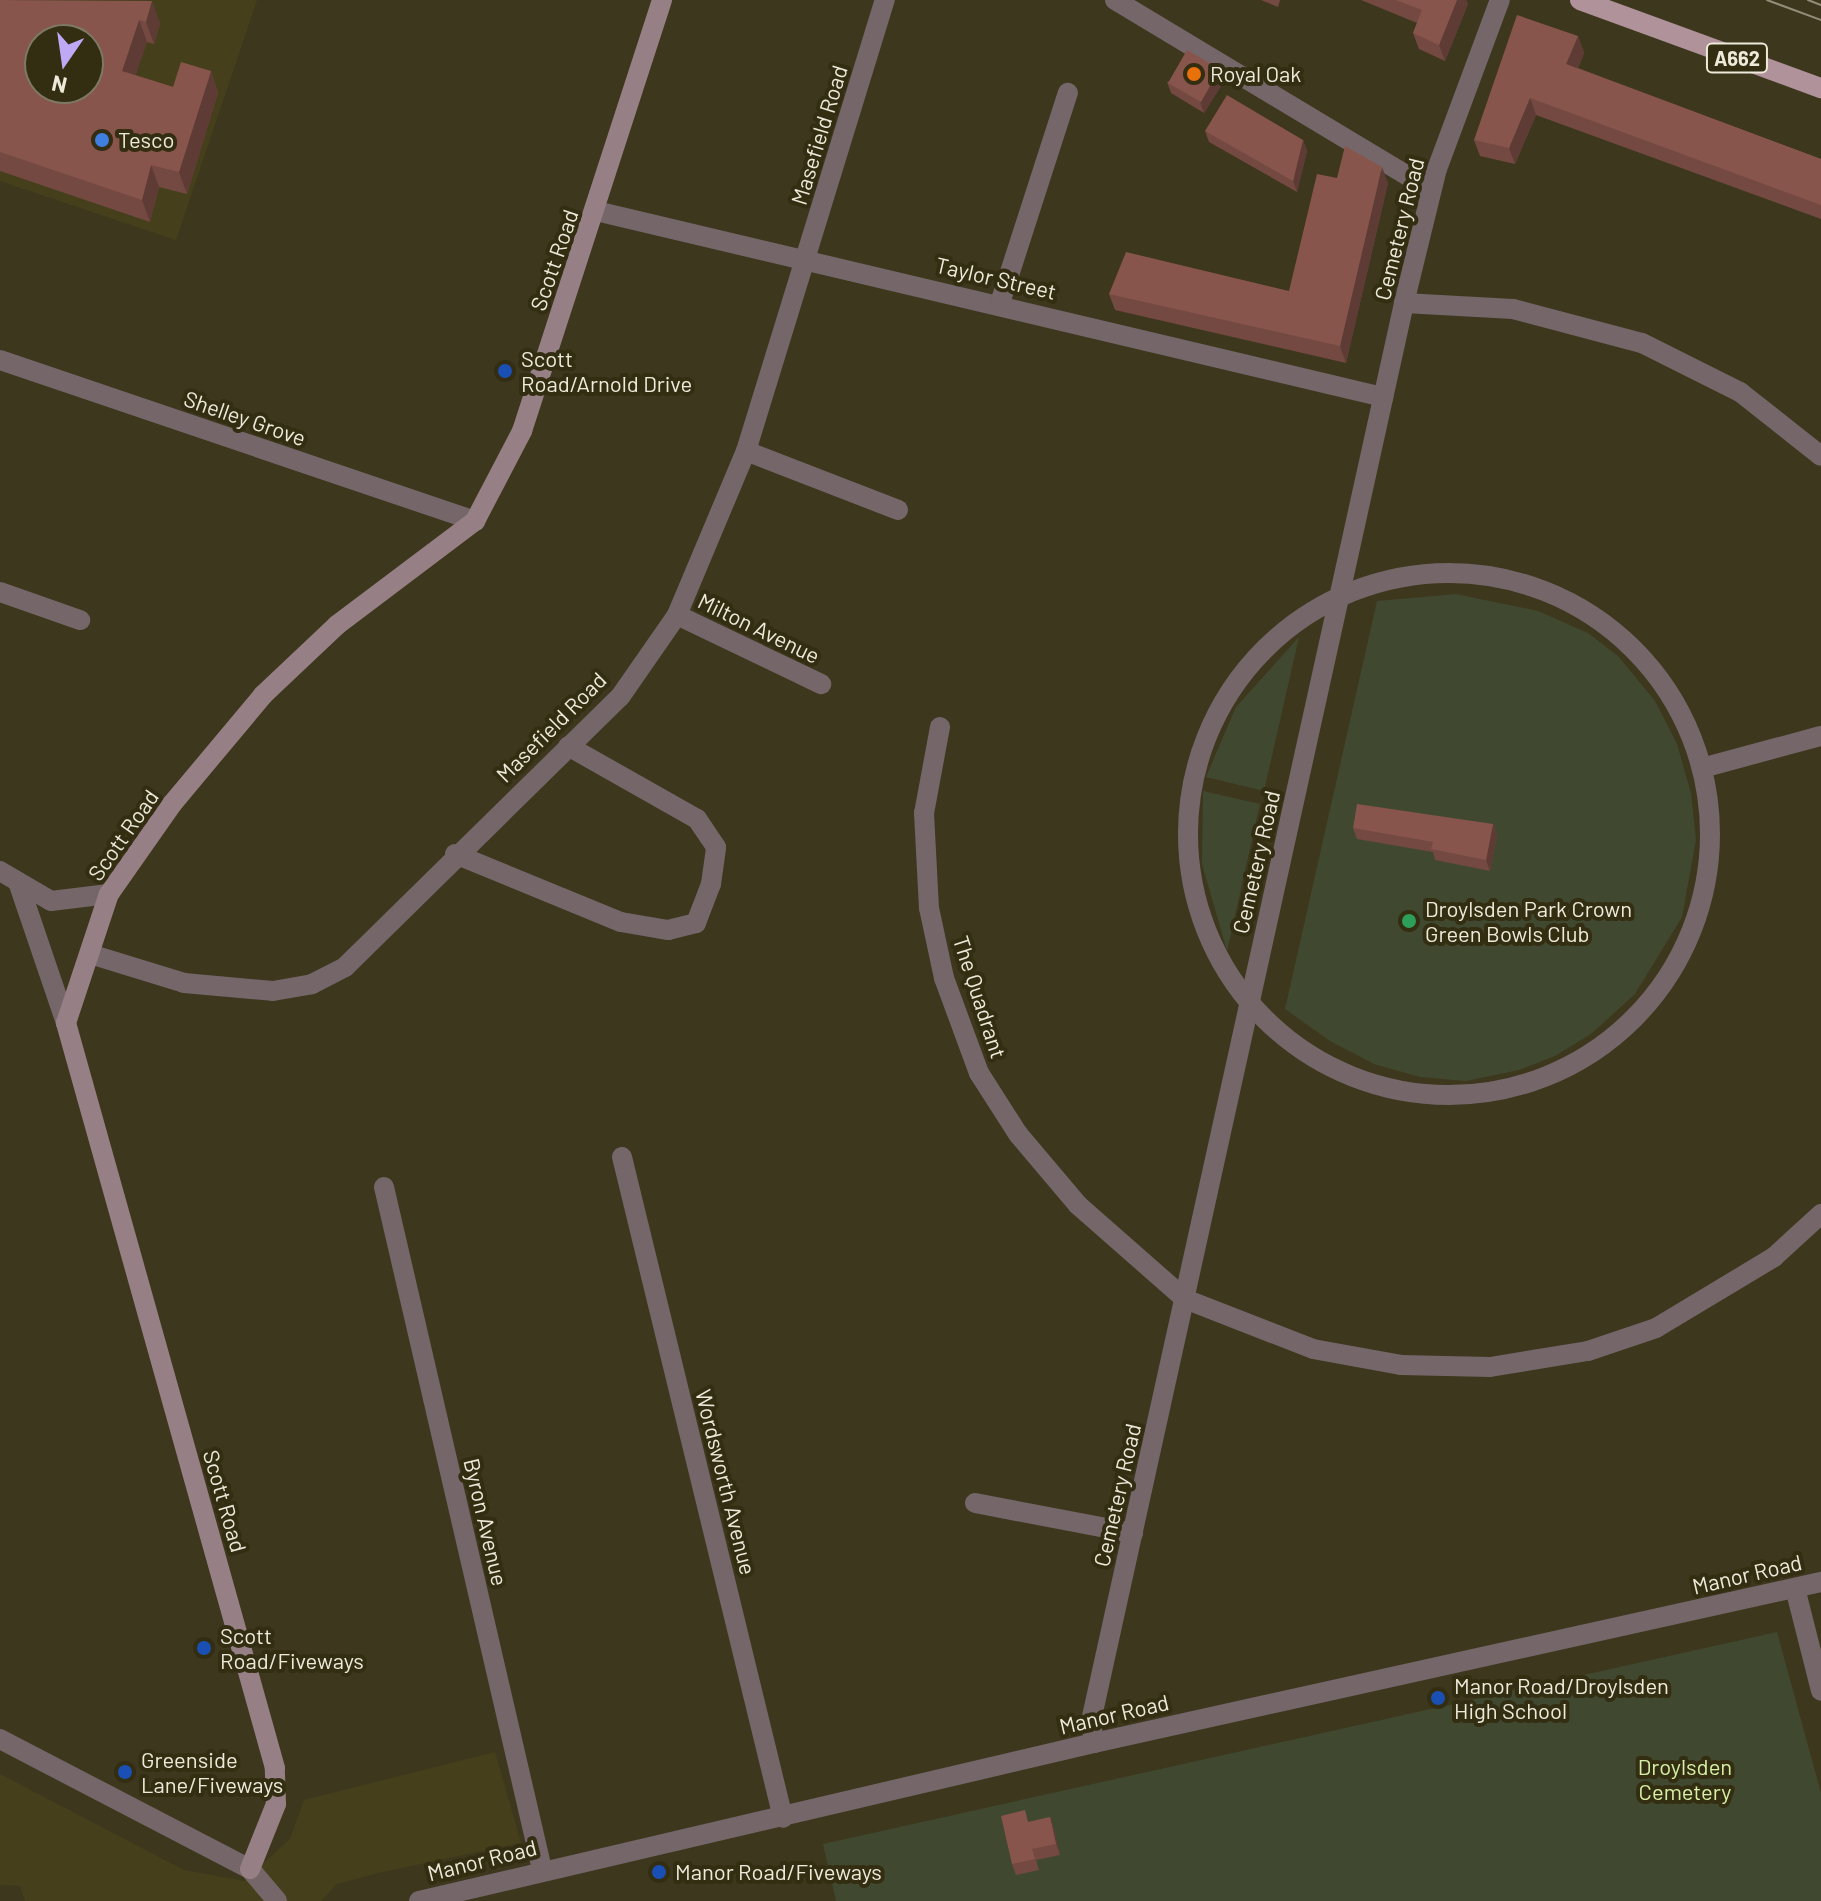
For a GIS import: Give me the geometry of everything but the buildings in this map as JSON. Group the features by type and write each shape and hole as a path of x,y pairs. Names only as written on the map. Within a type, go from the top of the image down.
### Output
{"main road":[{"name":"A662","path":"1580,0 1821,88"}],"street":[{"name":"Scott Road","path":"250,1869 276,1804 275,1768 66,1023 109,894 172,804 263,695 337,625 475,521 522,431 596,211 662,0"},
{"name":"Masefield Road","path":"90,954 184,983 273,991 312,984 345,967 455,854 620,697 677,615 746,451 885,0"},
{"path":"1115,0 1431,190"},
{"name":"Cemetery Road","path":"1094,1743 1091,1721 1404,303 1431,190 1500,0"},
{"path":"1000,303 1068,93"},
{"name":"Taylor Street","path":"596,211 807,257 1383,397"},
{"path":"1404,303 1513,309 1642,343 1740,392 1821,456"},
{"name":"Shelley Grove","path":"0,360 475,521"},
{"path":"746,451 898,510"},
{"path":"1456,575 1547,594 1589,614 1621,638 1656,676 1702,768 1715,859 1695,930 1677,966 1633,1020 1560,1072 1478,1095 1421,1095 1337,1065 1250,1003 1216,955 1199,917 1184,830 1190,779 1207,730 1248,663 1298,617 1340,590 1456,575"},
{"path":"0,592 80,620"},
{"name":"Milton Avenue","path":"677,615 821,684"},
{"name":"The Quadrant","path":"940,727 924,813 929,908 944,978 979,1073 1018,1134 1078,1205 1185,1299 1259,1332 1356,1358 1448,1368 1533,1362 1588,1351 1656,1328 1774,1257 1821,1214"},
{"path":"1702,768 1821,736"},
{"path":"455,854 621,922 668,930 696,923 711,884 716,847 697,819 568,746"},
{"path":"9,876 51,901 109,894"},
{"path":"9,876 66,1023"},
{"name":"Wordsworth Avenue","path":"622,1157 783,1818"},
{"name":"Byron Avenue","path":"384,1187 542,1869"},
{"path":"975,1503 1133,1533"},
{"name":"Manor Road","path":"419,1901 542,1869 783,1818 1094,1743 1821,1582"},
{"path":"1795,1588 1821,1691"},
{"path":"0,1738 250,1869 277,1901"}],"shaded area":[{"name":"Tesco","path":"0,0 257,0 176,240 0,181"},
{"path":"495,1752 521,1843 337,1884 321,1901 25,1901 20,1886 0,1885 0,1774 184,1870 244,1881 290,1839 304,1800"}],"green space":[{"path":"1456,594 1538,611 1588,633 1618,656 1655,701 1677,744 1691,793 1696,840 1682,917 1635,994 1591,1034 1555,1056 1519,1070 1466,1081 1420,1077 1374,1064 1330,1041 1285,1009 1377,601"},
{"path":"1299,637 1264,791 1206,777 1236,707"},
{"path":"1203,791 1260,804 1227,951 1202,864"},
{"name":"Droylsden Cemetery","path":"1777,1632 1821,1793 1821,1901 836,1901 823,1844"}],"tram line":[{"path":"1767,0 1821,20"},
{"path":"1808,0 1821,5"}],"place":[{"name":"Royal Oak","path":"1194,74"},
{"name":"Tesco","path":"102,140"},
{"name":"Scott Road/Arnold Drive","path":"505,371"},
{"name":"Droylsden Park Crown Green Bowls Club","path":"1409,921"},
{"name":"Scott Road/Fiveways","path":"204,1648"},
{"name":"Manor Road/Droylsden High School","path":"1438,1698"},
{"name":"Greenside Lane/Fiveways","path":"125,1772"},
{"name":"Manor Road/Fiveways","path":"659,1872"}]}
